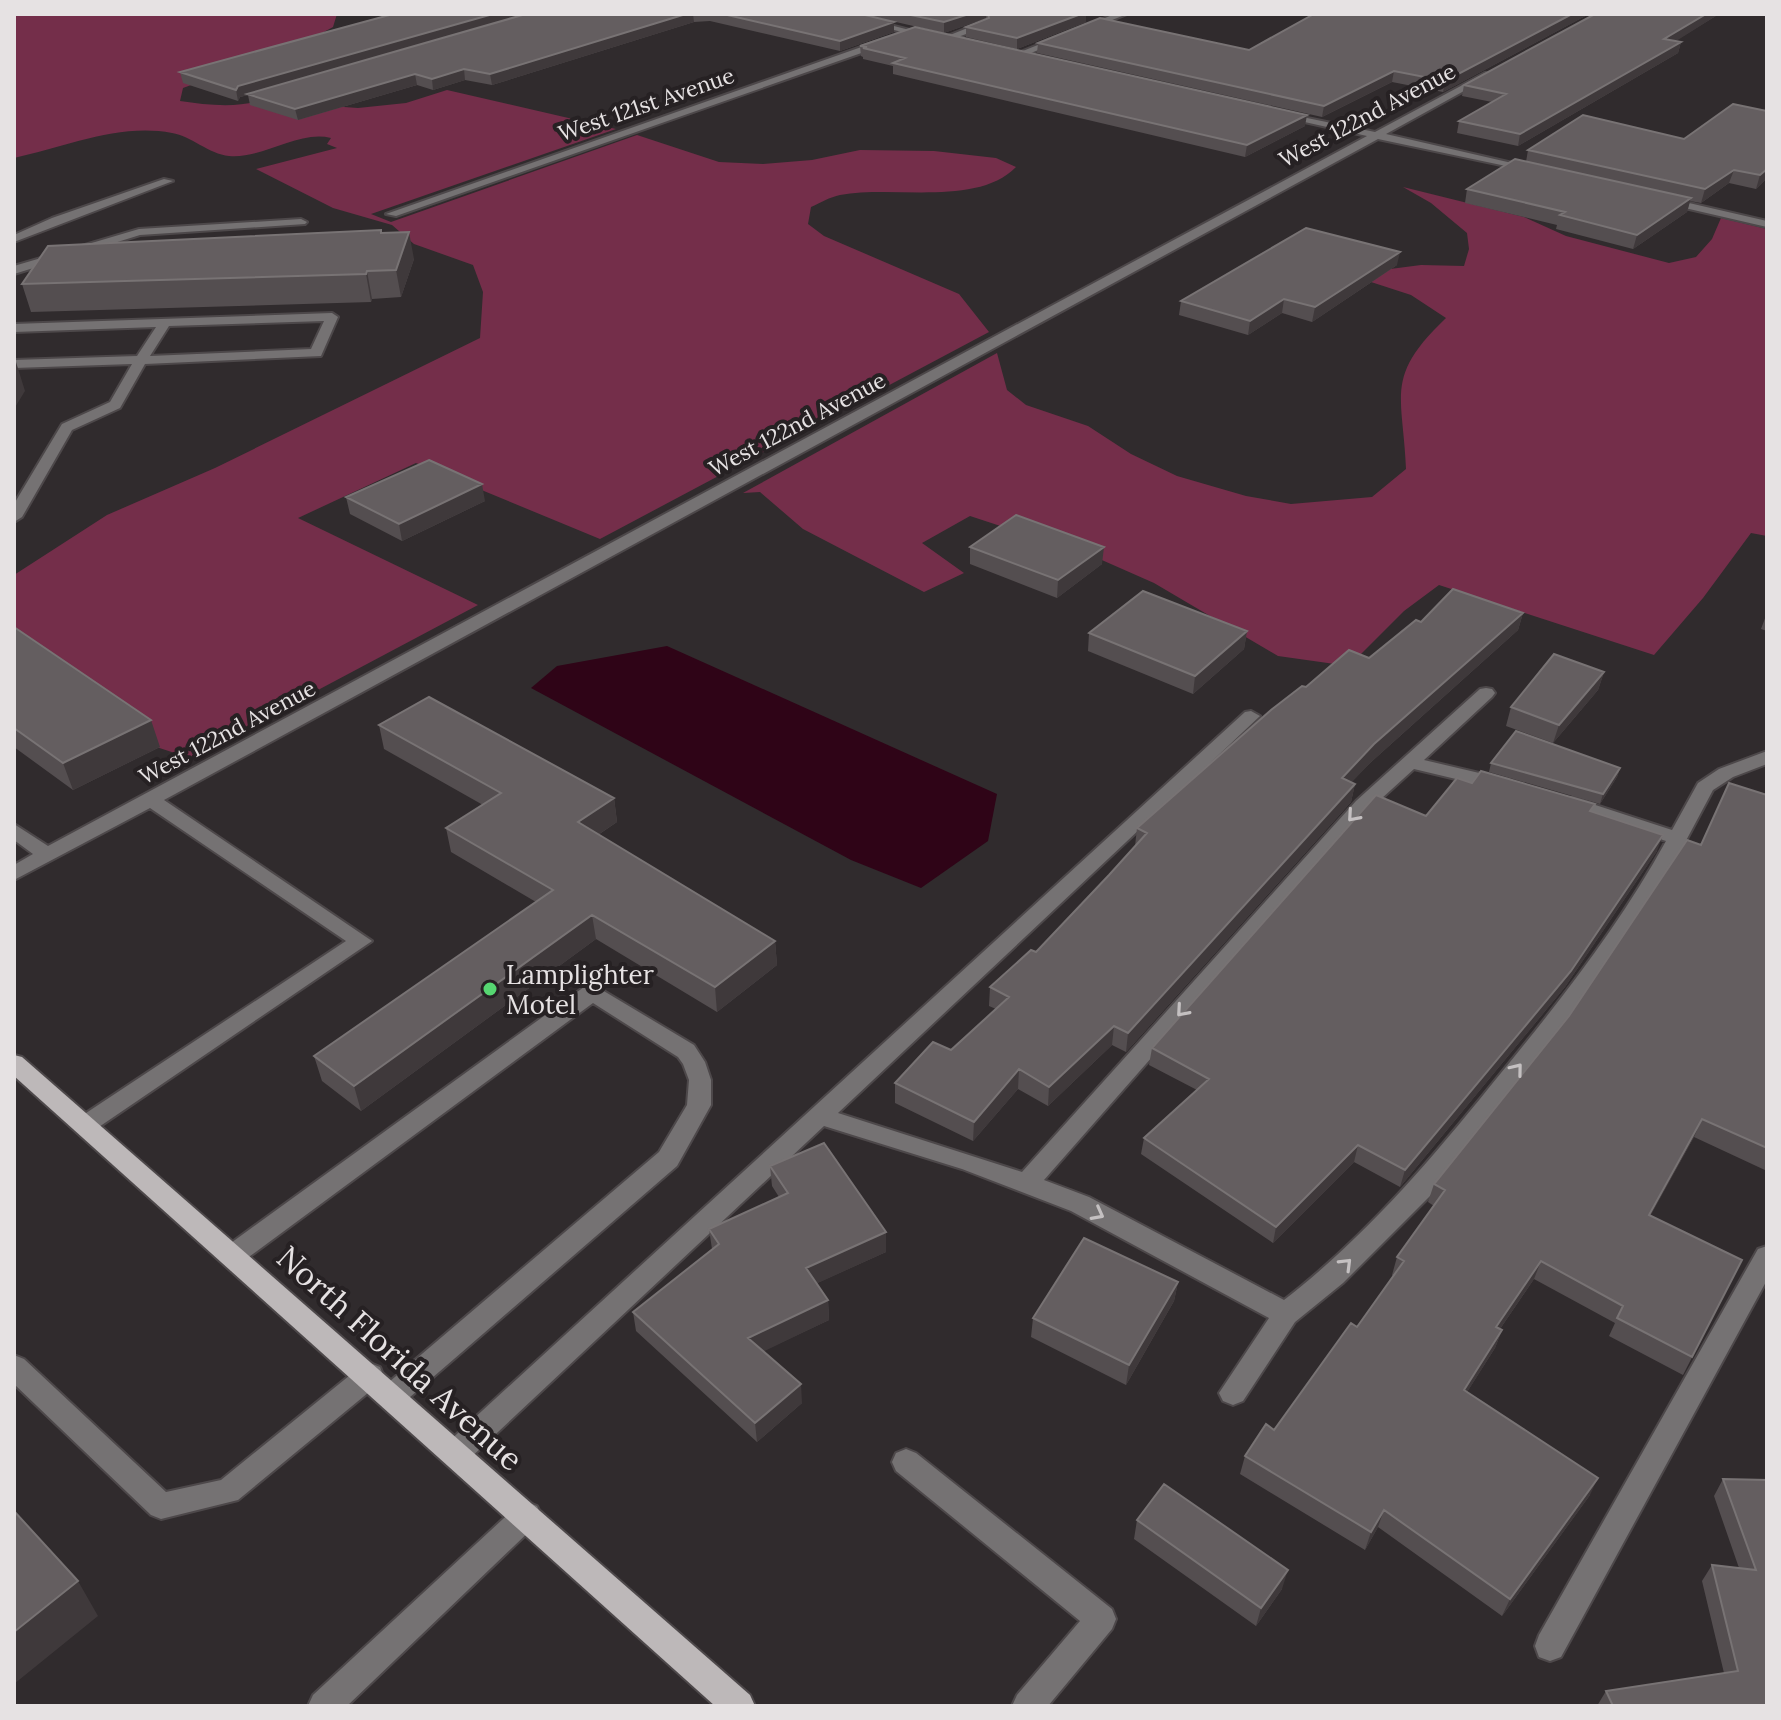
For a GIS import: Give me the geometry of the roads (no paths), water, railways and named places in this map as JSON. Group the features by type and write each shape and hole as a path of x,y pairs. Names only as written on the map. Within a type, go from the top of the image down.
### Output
{"main road":[{"name":"North Florida Avenue","path":"14,1063 370,1375 739,1706"}],"street":[{"path":"836,14 974,45"},
{"path":"1018,55 1123,14"},
{"path":"944,39 985,24"},
{"name":"West 121st Avenue","path":"392,214 913,32"},
{"path":"1003,52 1034,59"},
{"name":"West 122nd Avenue","path":"14,873 1496,70"},
{"path":"1267,111 1541,172"},
{"path":"14,239 56,220 168,181"},
{"path":"1647,196 1767,224"},
{"path":"14,270 139,232 301,222"},
{"path":"14,328 332,317 316,353 14,364"},
{"path":"14,517 67,427 115,405 165,323"},
{"path":"1026,1184 1363,805 1486,693"},
{"path":"456,1453 822,1117 1251,716"},
{"path":"1233,1393 1286,1314 1334,1276 1421,1189 1552,1026 1655,880 1705,787 1726,773 1767,757"},
{"path":"1410,762 1525,789"},
{"path":"1553,798 1678,838"},
{"path":"85,1125 361,941 150,799"},
{"path":"14,830 47,855"},
{"path":"233,1255 592,992 686,1051 694,1062 700,1080 699,1105 668,1159 392,1396"},
{"path":"822,1117 969,1162 1080,1204 1286,1314"},
{"path":"1550,1646 1767,1256"},
{"path":"14,1367 161,1506 228,1491 370,1375"},
{"path":"906,1462 1101,1619 1028,1706"},
{"path":"324,1706 527,1515"}],"place":[{"name":"Lamplighter Motel","path":"490,989"}]}
